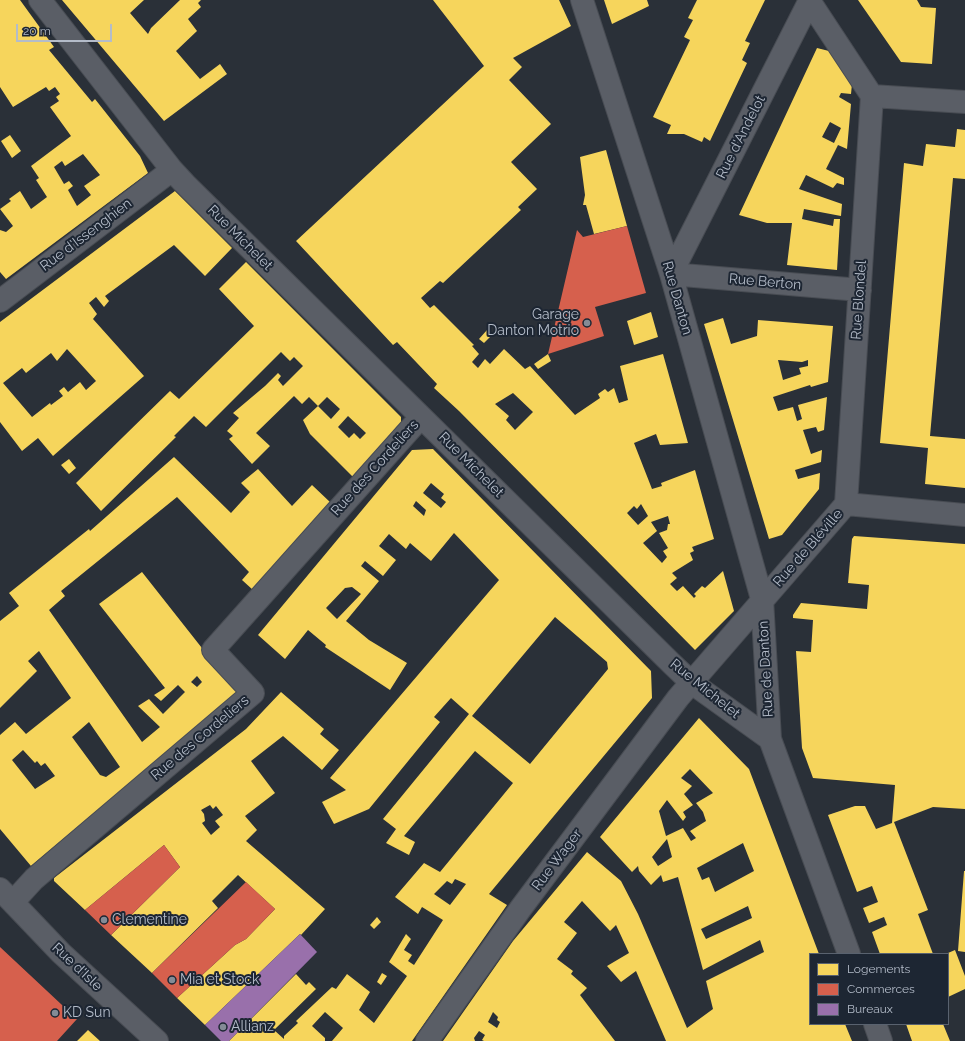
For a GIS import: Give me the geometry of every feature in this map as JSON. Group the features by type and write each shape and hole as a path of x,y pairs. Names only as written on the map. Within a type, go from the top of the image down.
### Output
{"street":[{"name":"Rue Michelet","path":"40,0 172,170 692,683 770,739"},
{"name":"Rue Danton","path":"582,0 671,274 762,599"},
{"name":"Rue d'Andelot","path":"671,274 810,1"},
{"path":"810,1 872,96 965,102"},
{"name":"Rue Blondel","path":"846,504 872,96"},
{"name":"Rue d'Issenghien","path":"0,301 172,170"},
{"name":"Rue Berton","path":"671,274 860,290"},
{"name":"Rue des Cordeliers","path":"6,896 34,880 254,693 213,650 422,417"},
{"name":"Rue de Bléville","path":"692,683 762,599 846,504 965,515"},
{"name":"Rue de Danton","path":"762,599 770,739"},
{"name":"Rue Wager","path":"427,1041 520,908 673,704 692,683"},
{"path":"770,739 849,953"},
{"name":"Rue d'Isle","path":"6,896 61,953 157,1041"},
{"path":"875,1025 881,1041"}],"building: Logements":[{"path":"0,0 20,0 54,47 49,50 92,102 95,99 140,156 148,173 6,279 0,272 0,230 6,232 13,226 0,209 11,201 9,199 20,191 31,209 47,197 36,180 39,178 31,166 71,136 50,107 59,101 56,97 60,94 55,87 49,91 46,87 13,107 0,87","holes":["83,154 100,175 84,186 91,195 77,206 68,190 73,186 69,181 64,184 54,167 62,161 65,166"]},
{"path":"62,0 144,0 130,13 148,34 151,28 180,0 201,0 198,3 201,7 188,19 197,31 176,51 200,79 220,64 227,74 164,121"},
{"path":"433,0 559,0 571,26 513,58 522,67 509,80 551,124 511,162 537,189 518,207 521,210 443,283 440,281 421,298 430,308 434,305 474,345 472,346 479,354 472,362 478,368 485,359 490,364 504,349 525,369 530,366 575,415 600,398 598,394 605,389 608,392 614,388 619,403 628,400 620,366 663,354 688,443 660,445 656,434 634,443 652,489 662,486 661,483 695,470 714,539 692,547 694,551 690,553 693,560 672,573 677,578 670,584 677,591 683,586 694,598 696,596 694,594 702,586 705,588 723,571 734,611 695,650 459,411 434,388 437,384 397,342 393,345 296,241 484,66","holes":["513,393 533,412 515,430 506,420 509,416 495,404","641,504 648,516 638,525 627,513 634,506 637,509","668,516 670,524 668,524 667,530 659,533 668,548 663,551 667,557 662,563 643,543 657,531 651,522"]},
{"path":"604,0 647,0 649,6 612,24"},
{"path":"697,0 765,0 745,41 750,43 742,60 747,63 710,141 704,137 702,142 684,134 667,134 671,125 653,117 690,40 684,37 693,20 688,18"},
{"path":"858,0 917,0 921,7 936,8 932,64 901,62"},
{"path":"817,48 829,51 852,84 851,94 841,93 839,97 851,104 847,149 838,145 826,169 844,178 844,185 837,183 833,188 806,175 799,189 842,204 841,216 804,209 802,219 833,226 834,219 840,219 837,270 787,265 792,223 767,223 739,215","holes":["830,122 841,128 834,143 822,137"]},
{"path":"957,129 965,130 965,179 953,178 930,436 965,439 965,488 925,484 928,448 880,443 904,163 923,166 926,144 955,147"},
{"path":"10,135 21,151 12,158 1,141"},
{"path":"606,150 627,226 594,234 586,205 583,205 585,195 580,157"},
{"path":"175,191 232,248 205,276 174,245 105,296 109,301 104,307 96,297 89,303 97,314 93,319 144,376 53,456 38,438 22,451 0,422 0,322","holes":["67,349 96,381 86,390 80,382 68,392 64,387 59,391 63,396 51,405 50,403 32,417 3,383 22,368 26,373 51,353 57,361"]},
{"path":"246,262 401,417 401,426 354,478 310,434 303,420 318,406 309,397 302,404 294,396 256,433 270,446 252,464 229,439 233,436 227,431 239,418 233,413 278,373 281,376 278,380 283,386 303,366 294,357 290,361 281,352 206,427 194,416 174,436 176,437 101,511 76,483 170,391 179,399 254,326 219,289","holes":["327,397 340,409 331,419 318,406","348,416 366,433 360,439 354,433 349,438 338,427"]},
{"path":"651,312 658,337 634,345 627,321"},
{"path":"723,318 731,344 757,336 758,320 833,326 828,382 811,387 810,385 773,397 778,411 793,407 797,421 802,419 798,405 827,397 824,430 818,432 816,427 803,430 811,454 822,450 821,462 795,470 798,479 820,473 819,489 782,535 769,539 704,324","holes":["778,360 802,362 808,360 808,366 799,368 801,374 783,380"]},
{"path":"487,330 492,335 484,343 479,339"},
{"path":"548,354 551,361 538,369 534,364"},
{"path":"433,449 651,671 652,698 489,894 507,905 412,1041 332,1041 343,1028 325,1012 312,1026 325,1038 325,1041 229,1041 296,974 306,985 309,982 316,989 274,1030 284,1039 284,1036 298,1023 296,1021 332,987 336,989 347,974 370,992 359,1010 374,1023 407,976 389,962 406,934 411,939 404,950 412,955 408,961 414,965 443,920 422,907 418,914 395,897 424,863 440,872 513,783 475,751 404,836 415,842 409,855 386,843 396,829 383,819 469,714 451,698 434,717 440,722 369,809 334,824 322,802 346,790 330,778 499,580 454,533 431,561 410,543 406,549 389,534 379,546 396,560 383,576 365,561 361,566 379,581 346,621 369,640 407,663 390,690 325,647 326,645 308,630 285,659 258,635 412,450","holes":["431,483 444,494 441,498 446,502 441,508 423,493","416,501 426,510 424,516 413,506","352,587 361,594 337,619 326,608 345,588","555,617 607,662 608,669 530,764 472,716","455,879 466,884 450,905 434,894 447,881 452,884"]},
{"path":"174,457 231,513 250,492 241,483 258,469 292,506 312,485 331,503 253,590 242,580 249,572 177,497 61,591 65,596 49,610 142,742 160,727 138,706 149,699 163,714 185,692 178,685 161,701 154,695 165,688 99,604 142,572 209,657 236,686 236,694 31,866 0,829 0,735 15,722 26,734 71,698 39,651 28,661 37,671 0,708 0,621 19,606 9,593 89,529 90,531","holes":["197,676 202,682 197,687 191,682","89,722 120,767 106,777 100,775 72,737","23,750 35,763 37,761 41,766 45,763 55,776 35,789 12,760"]},
{"path":"69,459 76,468 69,474 61,465"},
{"path":"854,536 965,544 965,809 933,807 894,822 928,910 918,914 933,953 880,953 872,932 887,925 884,917 869,923 863,908 878,902 872,886 857,892 828,815 855,806 865,806 876,829 892,823 895,785 813,778 802,748 796,651 811,652 813,620 793,618 793,615 801,603 867,609 869,585 848,583 852,539"},
{"path":"281,692 324,729 320,734 339,750 322,770 283,736 251,761 275,793 245,816 257,830 246,841 325,909 301,935 300,934 205,1025 177,998 235,945 246,939 275,909 238,875 212,901 218,908 152,973 111,935 180,867 164,845 85,910 54,881 54,878 246,729","holes":["210,805 213,809 216,806 223,815 215,821 220,827 211,835 202,823 205,821 204,814 201,810"]},
{"path":"699,718 749,769 819,953 809,953 809,1025 845,1025 852,1041 666,1041 636,971 621,982 607,966 629,953 616,925 610,931 582,901 564,922 577,933 557,959 573,971 571,974 587,988 580,995 615,1041 484,1041 482,1040 485,1035 479,1031 474,1038 475,1041 443,1041 513,941 587,852 621,881 638,914 687,1028 713,1009 706,981 764,952 760,940 703,970 678,877 663,882 661,875 651,885 639,871 638,866 632,872 600,837","holes":["690,769 713,793 696,803 703,812 706,821 690,831 696,838 691,841 683,828 666,836 659,811 667,800 683,821 686,817 683,812 693,805 684,794 692,786 681,778","667,839 672,857 658,866 652,857","743,843 754,871 715,892 709,877 702,880 697,868","748,906 752,918 706,939 701,929","493,1012 498,1017 497,1020 500,1022 497,1028 488,1022"]},
{"path":"965,871 965,952 958,951"},
{"path":"377,917 381,922 374,929 370,925"},
{"path":"955,950 965,976 965,989 949,997 949,953"},
{"path":"382,973 387,976 381,985 377,982"},
{"path":"906,1025 943,1025 950,1041 912,1041"},
{"path":"88,1030 100,1041 77,1041"}],"building: Commerces":[{"path":"627,226 646,293 595,307 604,336 548,354 577,230 583,237"},
{"path":"164,845 180,867 111,935 85,910"},
{"path":"246,882 275,909 246,939 235,945 177,998 152,973"},
{"path":"0,947 77,1019 57,1041 0,1041"}],"building: Bureaux":[{"path":"300,934 317,952 229,1041 221,1041 205,1025"}],"place":[{"name":"Garage Danton Motrio","path":"587,323"},
{"name":"Clementine","path":"104,920"},
{"name":"Mia et Stock","path":"172,980"},
{"name":"KD Sun","path":"55,1013"},
{"name":"Allianz","path":"223,1027"}]}
